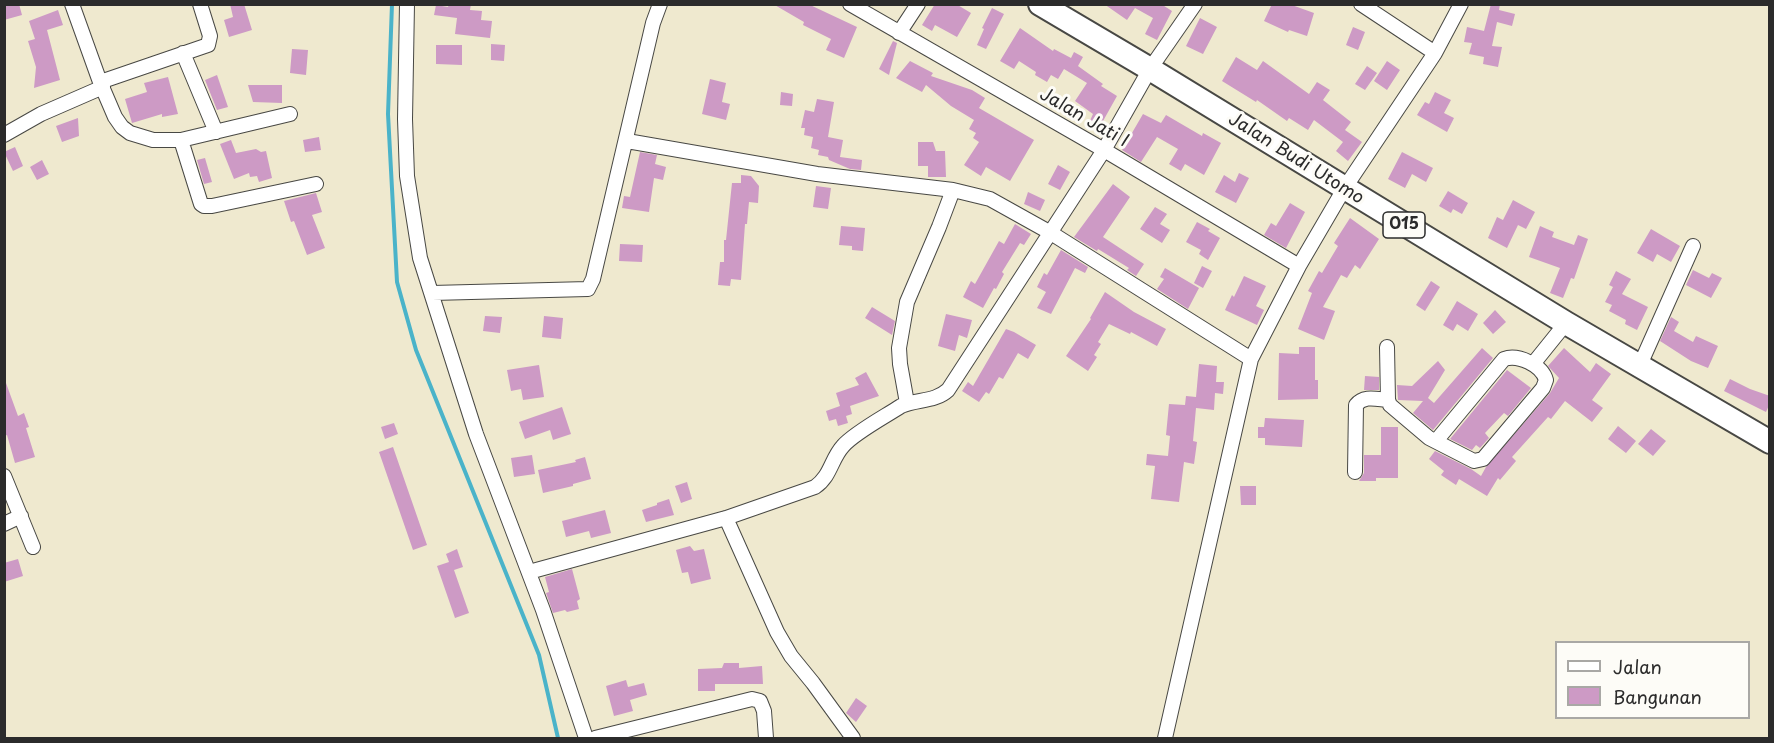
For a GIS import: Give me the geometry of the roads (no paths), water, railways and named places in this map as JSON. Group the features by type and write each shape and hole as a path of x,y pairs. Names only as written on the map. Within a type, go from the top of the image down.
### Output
{"main road":[{"name":"Jalan Budi Utomo","path":"1040,4 1344,189 1770,442"}],"street":[{"path":"72,4 115,117 130,133 153,140 181,140 290,114"},
{"path":"4,135 101,85 208,45 210,36 200,4"},
{"path":"407,4 405,119 407,176 420,258 476,434 529,573 586,738"},
{"path":"432,293 588,289 593,279 653,23 660,4"},
{"name":"Jalan Jati I","path":"850,4 1104,150 1299,266"},
{"path":"899,33 918,4"},
{"path":"529,573 726,518 815,487 826,477 838,453 849,440 907,403 938,397 948,390 1104,150 1150,69 1195,4"},
{"path":"1361,4 1435,53"},
{"path":"1165,738 1251,358 1299,266 1344,189 1435,53 1461,4"},
{"path":"183,53 216,132"},
{"path":"181,140 201,204 204,206 316,184"},
{"path":"627,141 818,174 953,190 990,199 1051,233 1251,358"},
{"path":"907,403 899,348 907,302 953,190"},
{"path":"1640,365 1693,246"},
{"path":"1533,364 1566,322"},
{"path":"1387,348 1388,400 1394,410 1429,438 1474,461 1483,459 1543,388 1546,380 1544,374 1533,364 1512,358 1504,359 1436,441"},
{"path":"1355,472 1356,405 1365,398 1388,400"},
{"path":"4,476 33,547"},
{"path":"4,524 21,516"},
{"path":"726,518 777,632 791,656 853,738"},
{"path":"595,738 752,699 760,701 764,711 766,738"}],"waterway":[{"path":"392,4 388,114 397,282 416,350 539,655 558,738"}]}
